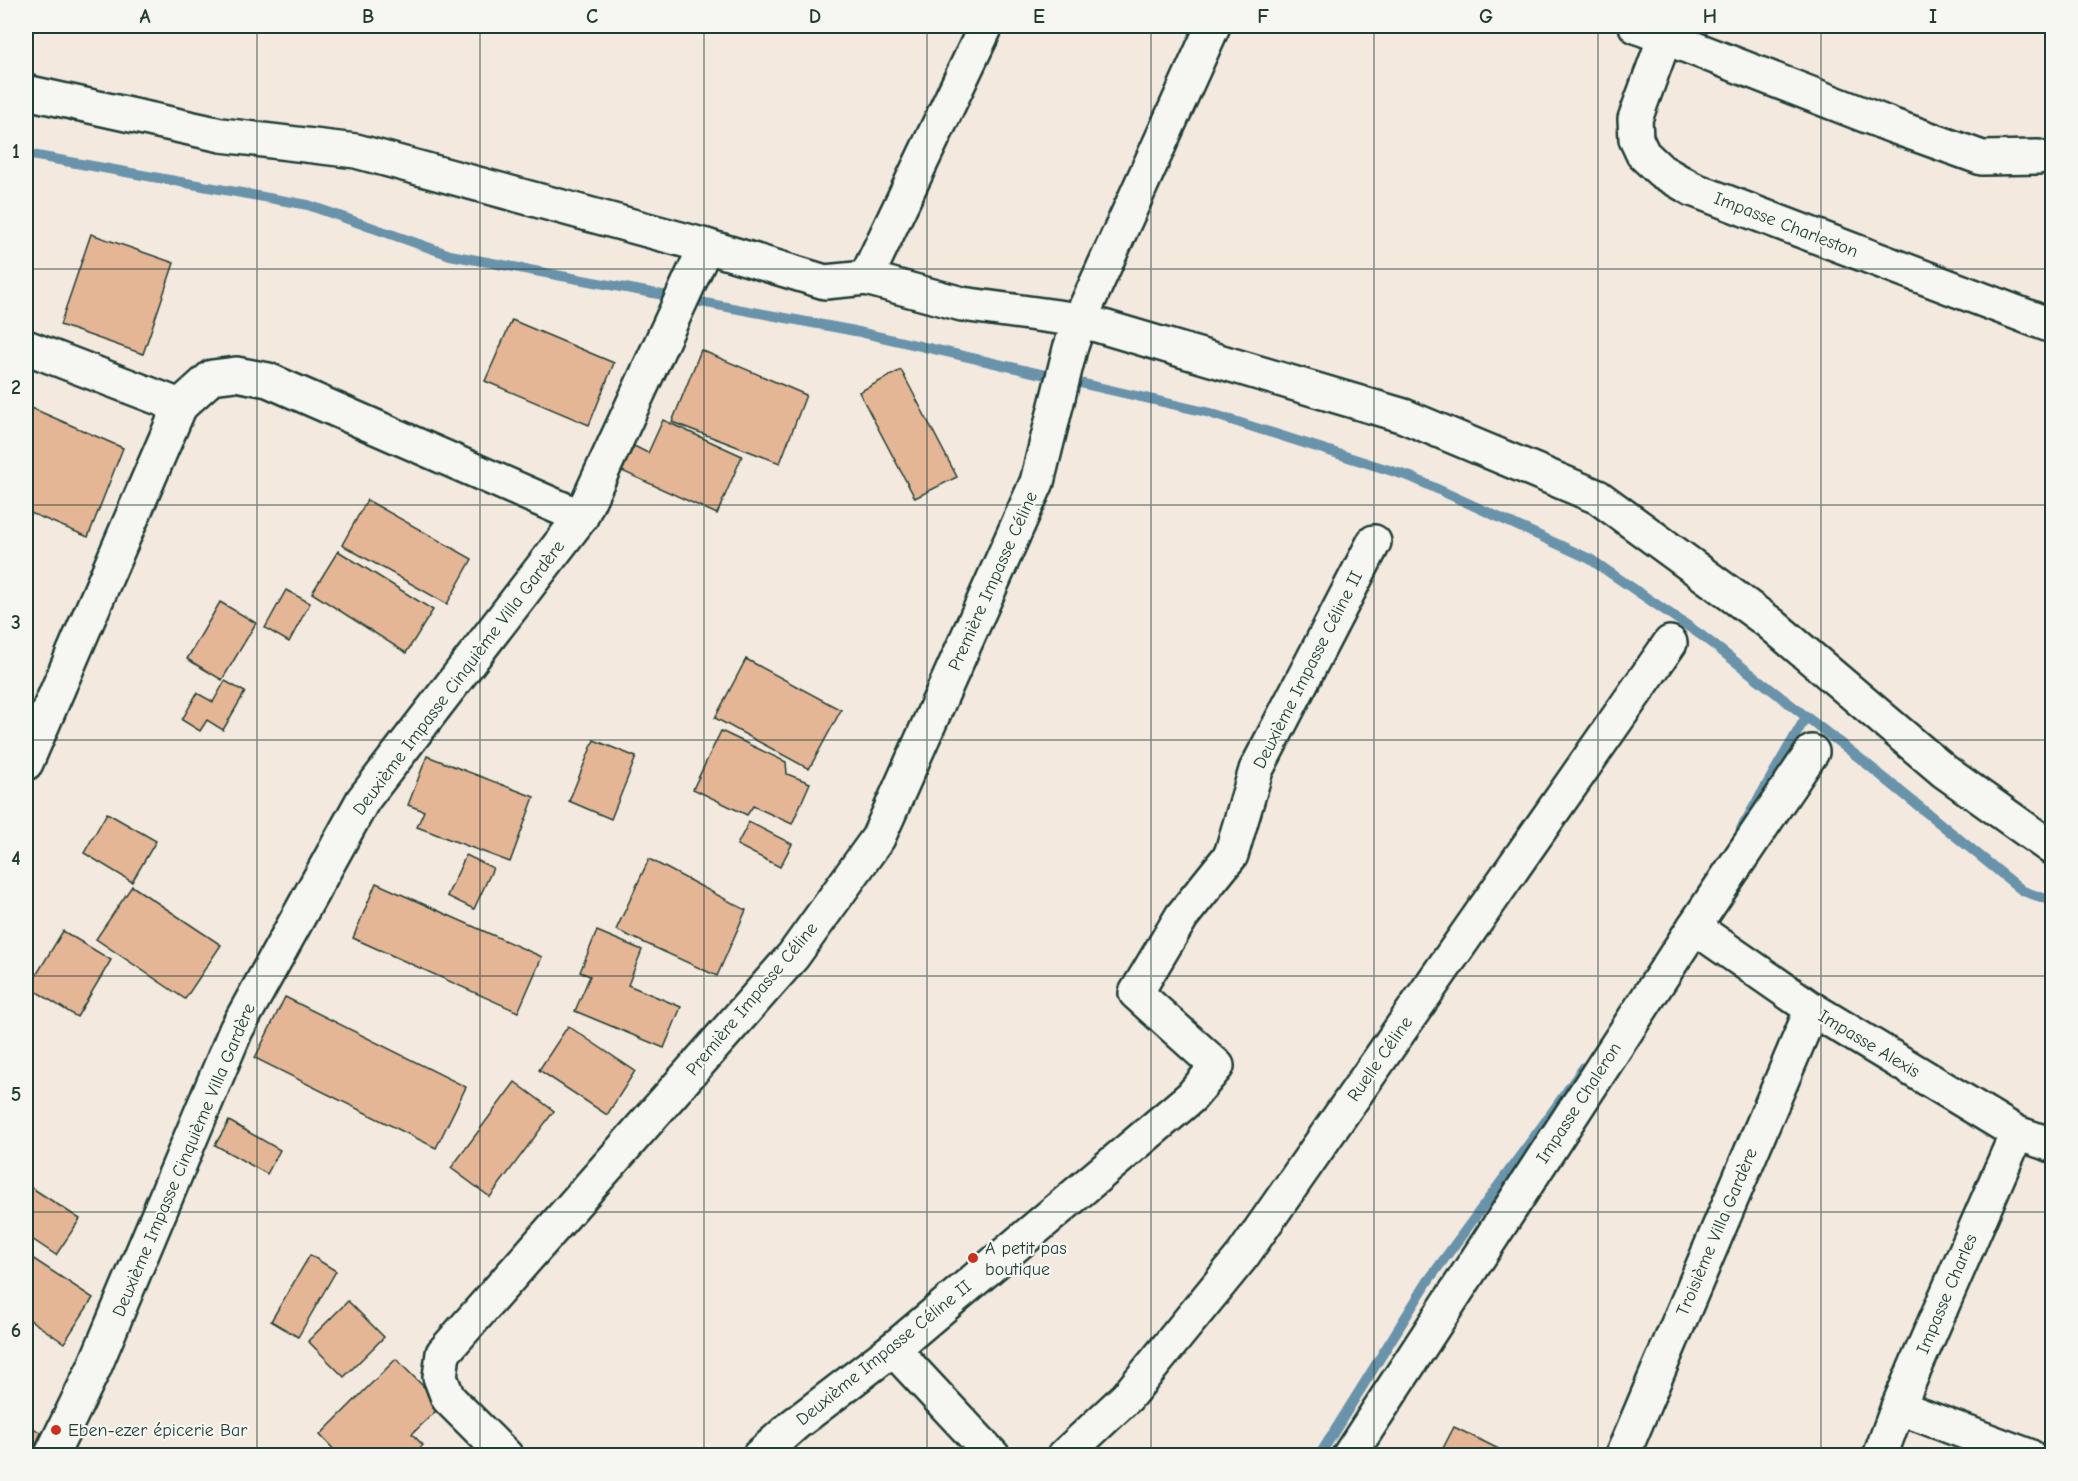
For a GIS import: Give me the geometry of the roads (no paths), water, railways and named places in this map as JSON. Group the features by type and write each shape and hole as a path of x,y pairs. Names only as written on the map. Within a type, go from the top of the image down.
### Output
{"street":[{"path":"866,278 986,26"},
{"name":"Première Impasse Céline","path":"487,1449 448,1398 440,1377 443,1353 793,956 879,838 1037,482 1075,334 1213,26"},
{"path":"1656,29 1893,126 1982,158 2038,158"},
{"name":"Impasse Charleston","path":"1656,29 1635,119 1636,139 1643,154 1661,171 1692,189 2052,326"},
{"path":"26,92 221,135 356,151 706,246 825,282 866,278 1075,334 1404,416 1598,497 1770,622 1944,771 2052,848"},
{"name":"Deuxième Impasse Cinquième Villa Gardère","path":"51,1455 94,1368 236,1030 363,800 580,517 706,246"},
{"path":"26,347 180,406"},
{"path":"26,763 180,406 212,377 236,374 268,380 580,517"},
{"name":"Deuxième Impasse Céline II","path":"759,1455 893,1348 1191,1097 1217,1066 1136,993 1182,916 1231,855 1256,770 1374,542"},
{"name":"Ruelle Céline","path":"1064,1455 1127,1397 1243,1255 1670,643"},
{"name":"Impasse Chaleron","path":"1349,1455 1694,927 1812,752"},
{"name":"Impasse Alexis","path":"1694,927 1812,1009 2017,1133 2052,1145"},
{"name":"Troisième Villa Gardère","path":"1622,1455 1812,1009"},
{"name":"Impasse Charles","path":"1880,1455 1898,1407 2017,1133"},
{"path":"893,1348 993,1455"},
{"path":"1898,1407 2029,1455"}],"waterway":[{"path":"26,154 308,205 450,255 855,331 1206,412 1411,477 1590,559 1701,635 1862,760 2023,891 2052,901"},
{"path":"1741,829 1806,717"},
{"path":"1319,1456 1428,1281 1584,1067"}],"place":[{"name":"A petit pas boutique","path":"973,1258"},
{"name":"Eben-ezer épicerie Bar","path":"56,1430"}]}
